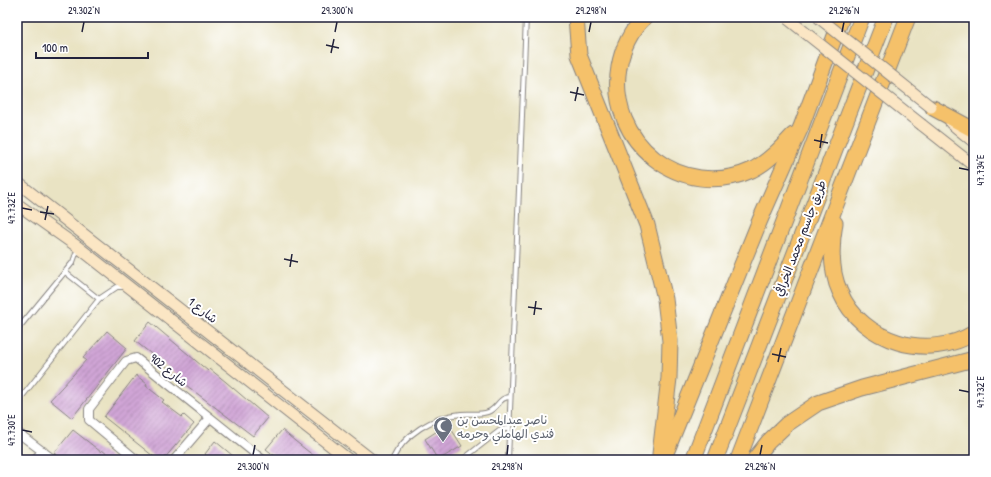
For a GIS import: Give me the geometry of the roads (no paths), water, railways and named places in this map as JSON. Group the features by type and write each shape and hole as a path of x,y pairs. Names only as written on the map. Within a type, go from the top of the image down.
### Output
{"highway":[{"path":"576,17 579,55 647,225 665,299 670,341 669,378 659,460"},
{"path":"645,17 631,34 623,51 618,72 618,92 621,110 628,127 639,145 652,157 673,170 693,176 715,178 732,176 752,170 762,164 801,127"},
{"path":"663,460 760,220 801,127 842,17"},
{"name":"طريق جاسم محمد الخرافي","path":"693,460 862,17"},
{"name":"طريق جاسم محمد الخرافي","path":"715,460 886,17"},
{"path":"738,460 908,17"},
{"path":"900,38 914,17"},
{"path":"932,108 974,130"},
{"path":"840,195 832,248 834,273 843,298 862,322 889,339 922,347 948,344 974,333"},
{"path":"754,460 768,442 787,424 818,404 862,388 974,360"}],"street":[{"path":"818,17 974,142"},
{"path":"786,18 974,166"},
{"name":"شارع 1","path":"17,182 262,372 372,460"},
{"path":"17,204 78,247 349,460"},
{"name":"شارع 902","path":"137,460 89,420 89,409 126,361 136,358 263,460"},
{"path":"219,358 236,365 252,375 262,372"},
{"path":"174,460 210,418"},
{"path":"17,432 54,460"},
{"path":"34,460 43,451"}],"lane":[{"path":"508,460 526,17"},
{"path":"17,330 65,272 76,256 78,247"},
{"path":"65,272 99,299"},
{"path":"17,403 99,299 117,287 128,286"},
{"path":"17,396 22,396"},
{"path":"398,460 392,459 407,439 425,425 454,415 489,411 502,399 510,397"},
{"path":"462,460 500,431 509,428"}],"place":[{"name":"ناصر عبدالمحسن بن فندي الهاملي وحرمه","path":"443,443"}]}
